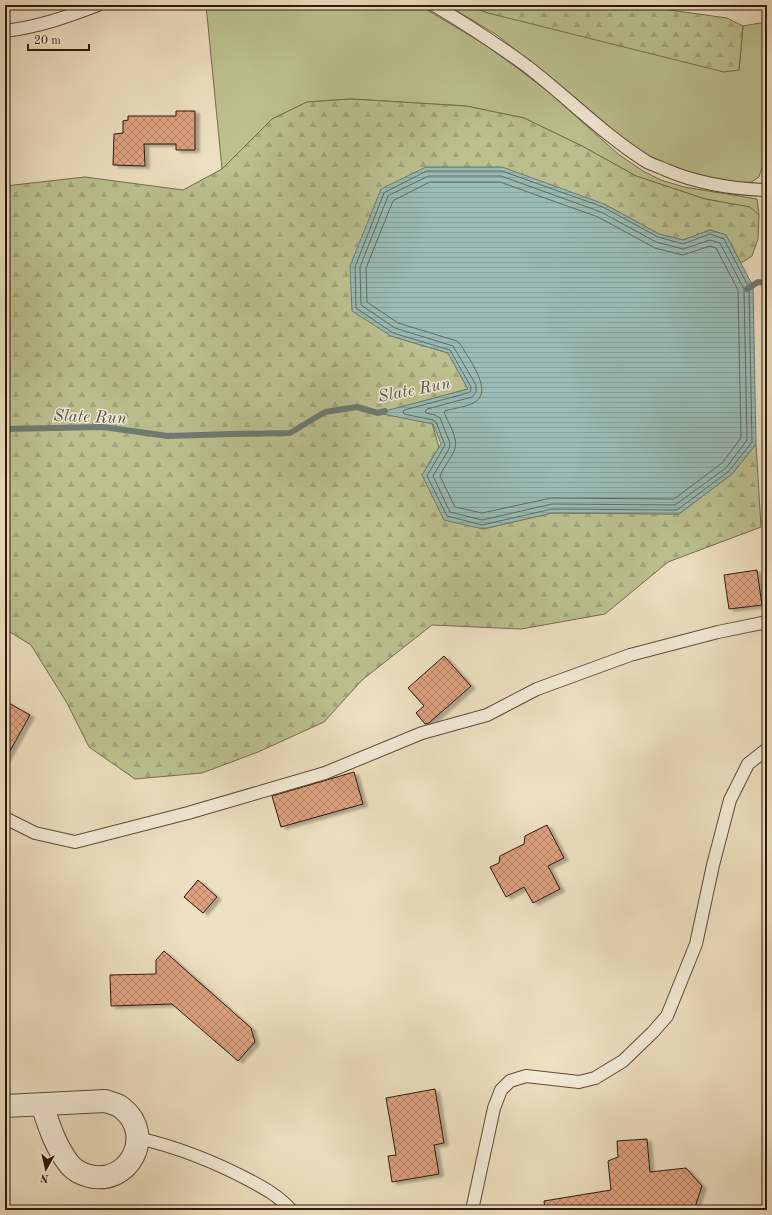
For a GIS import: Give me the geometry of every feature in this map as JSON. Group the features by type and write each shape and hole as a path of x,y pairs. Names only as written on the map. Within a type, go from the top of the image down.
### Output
{"street":[{"path":"5,1106 105,1101 115,1104 122,1108 133,1120 138,1138 137,1147 133,1157 127,1165 114,1174 96,1178 82,1174 71,1167 62,1154 52,1135 42,1105"}],"lane":[{"path":"5,31 26,29 64,18 98,5"},
{"path":"434,5 464,23 528,67 612,137 648,162 686,179 737,188 767,190"},
{"path":"5,818 35,833 74,842 188,813 325,773 422,733 487,715 537,690 630,655 718,632 767,622"},
{"path":"472,1210 494,1108 500,1090 510,1080 526,1076 579,1082 595,1078 623,1061 667,1016 696,944 713,865 730,800 748,764 767,749"},
{"path":"138,1138 166,1144 218,1164 269,1191 285,1203 291,1210"}],"green space":[{"path":"206,5 419,5 484,44 520,70 551,94 618,154 643,171 661,180 684,187 757,199 759,215 749,207 705,199 636,176 582,146 524,118 466,106 351,99 307,102 272,119 222,169"},
{"path":"447,5 467,5 488,13 739,70 743,26 766,22 764,161 759,177 750,183 727,182 688,175 660,164 635,148 560,85 497,35"},
{"path":"467,5 634,5 727,18 743,26 739,70 724,72 488,13"},
{"path":"351,99 466,106 524,118 582,146 636,176 705,199 750,207 759,215 758,239 752,256 741,263 726,235 710,230 683,240 659,234 604,204 391,336 448,353 468,389 379,413 432,423 439,447 422,475 483,529 552,513 679,514 732,474 756,444 761,527 668,562 605,614 521,629 432,625 362,680 324,722 258,752 202,773 135,779 89,747 67,703 31,645 5,629 5,186 85,177 183,190 222,169 272,119 307,102"}],"water":[{"path":"426,167 502,167 604,204 659,234 683,240 710,230 726,235 753,286 756,444 732,474 679,514 552,513 483,529 444,520 422,475 441,444 433,424 378,413 468,389 448,353 391,336 352,311 350,266 381,189"}],"building":[{"path":"176,111 195,111 195,150 176,150 176,144 144,144 145,166 113,165 114,134 123,133 123,121 128,120 128,116 176,116"},
{"path":"757,570 762,605 729,609 724,575"},
{"path":"444,656 471,686 429,723 425,724 416,713 424,706 408,688"},
{"path":"5,701 30,715 5,760"},
{"path":"354,772 363,804 281,827 272,796"},
{"path":"547,825 564,858 548,866 560,889 533,903 524,887 506,897 490,867 499,863 500,856 524,844 525,836"},
{"path":"198,880 217,897 203,913 184,897"},
{"path":"164,951 251,1028 255,1042 238,1061 172,1004 111,1006 110,975 156,974 156,960"},
{"path":"435,1089 444,1143 434,1145 439,1174 392,1182 388,1156 396,1155 386,1098"},
{"path":"647,1139 650,1172 686,1168 702,1186 695,1207 679,1210 545,1210 544,1201 611,1190 608,1161 618,1157 617,1141"}],"waterway":[{"name":"Slate Run","path":"747,289 758,282 767,283"},
{"name":"Slate Run","path":"5,429 103,427 168,436 290,433 325,412 357,407 378,413 385,411"}]}
